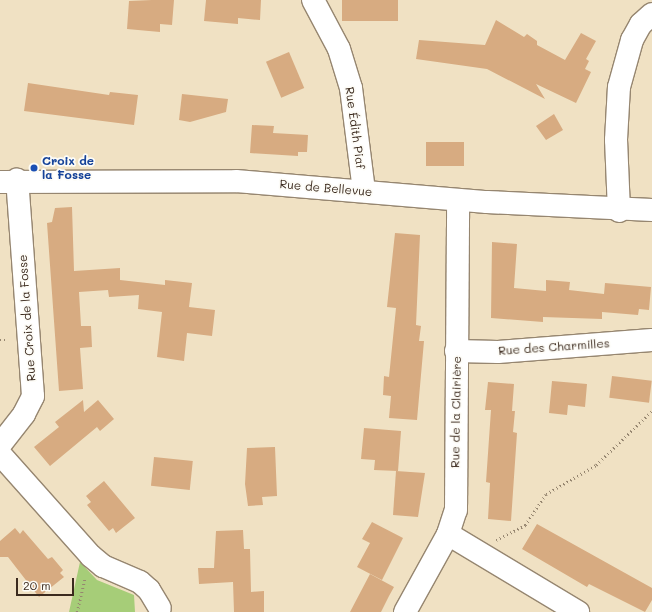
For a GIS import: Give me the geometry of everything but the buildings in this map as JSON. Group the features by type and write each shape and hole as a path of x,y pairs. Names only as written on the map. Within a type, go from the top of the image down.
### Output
{"street":[{"name":"Rue Édith Piaf","path":"314,0 339,49 351,88 364,191"},
{"path":"618,211 616,140 619,87 632,40 641,24 652,14"},
{"name":"Rue de Bellevue","path":"8,181 236,181 458,200 618,211 652,210"},
{"name":"Rue Croix de la Fosse","path":"0,445 24,414 33,396 8,181"},
{"name":"Rue de la Clairière","path":"405,612 448,534 456,510 458,200"},
{"name":"Rue des Charmilles","path":"456,351 498,352 652,340"},
{"path":"0,454 91,556 103,566 140,582 149,590 160,608"},
{"path":"448,534 472,552 578,612"}],"path":[{"path":"472,552 525,525 546,494 596,465 652,411"},
{"path":"77,612 91,556"}],"green space":[{"path":"80,562 97,580 134,595 135,612 69,612"}],"place":[{"name":"Croix de la Fosse","path":"34,168"}]}
